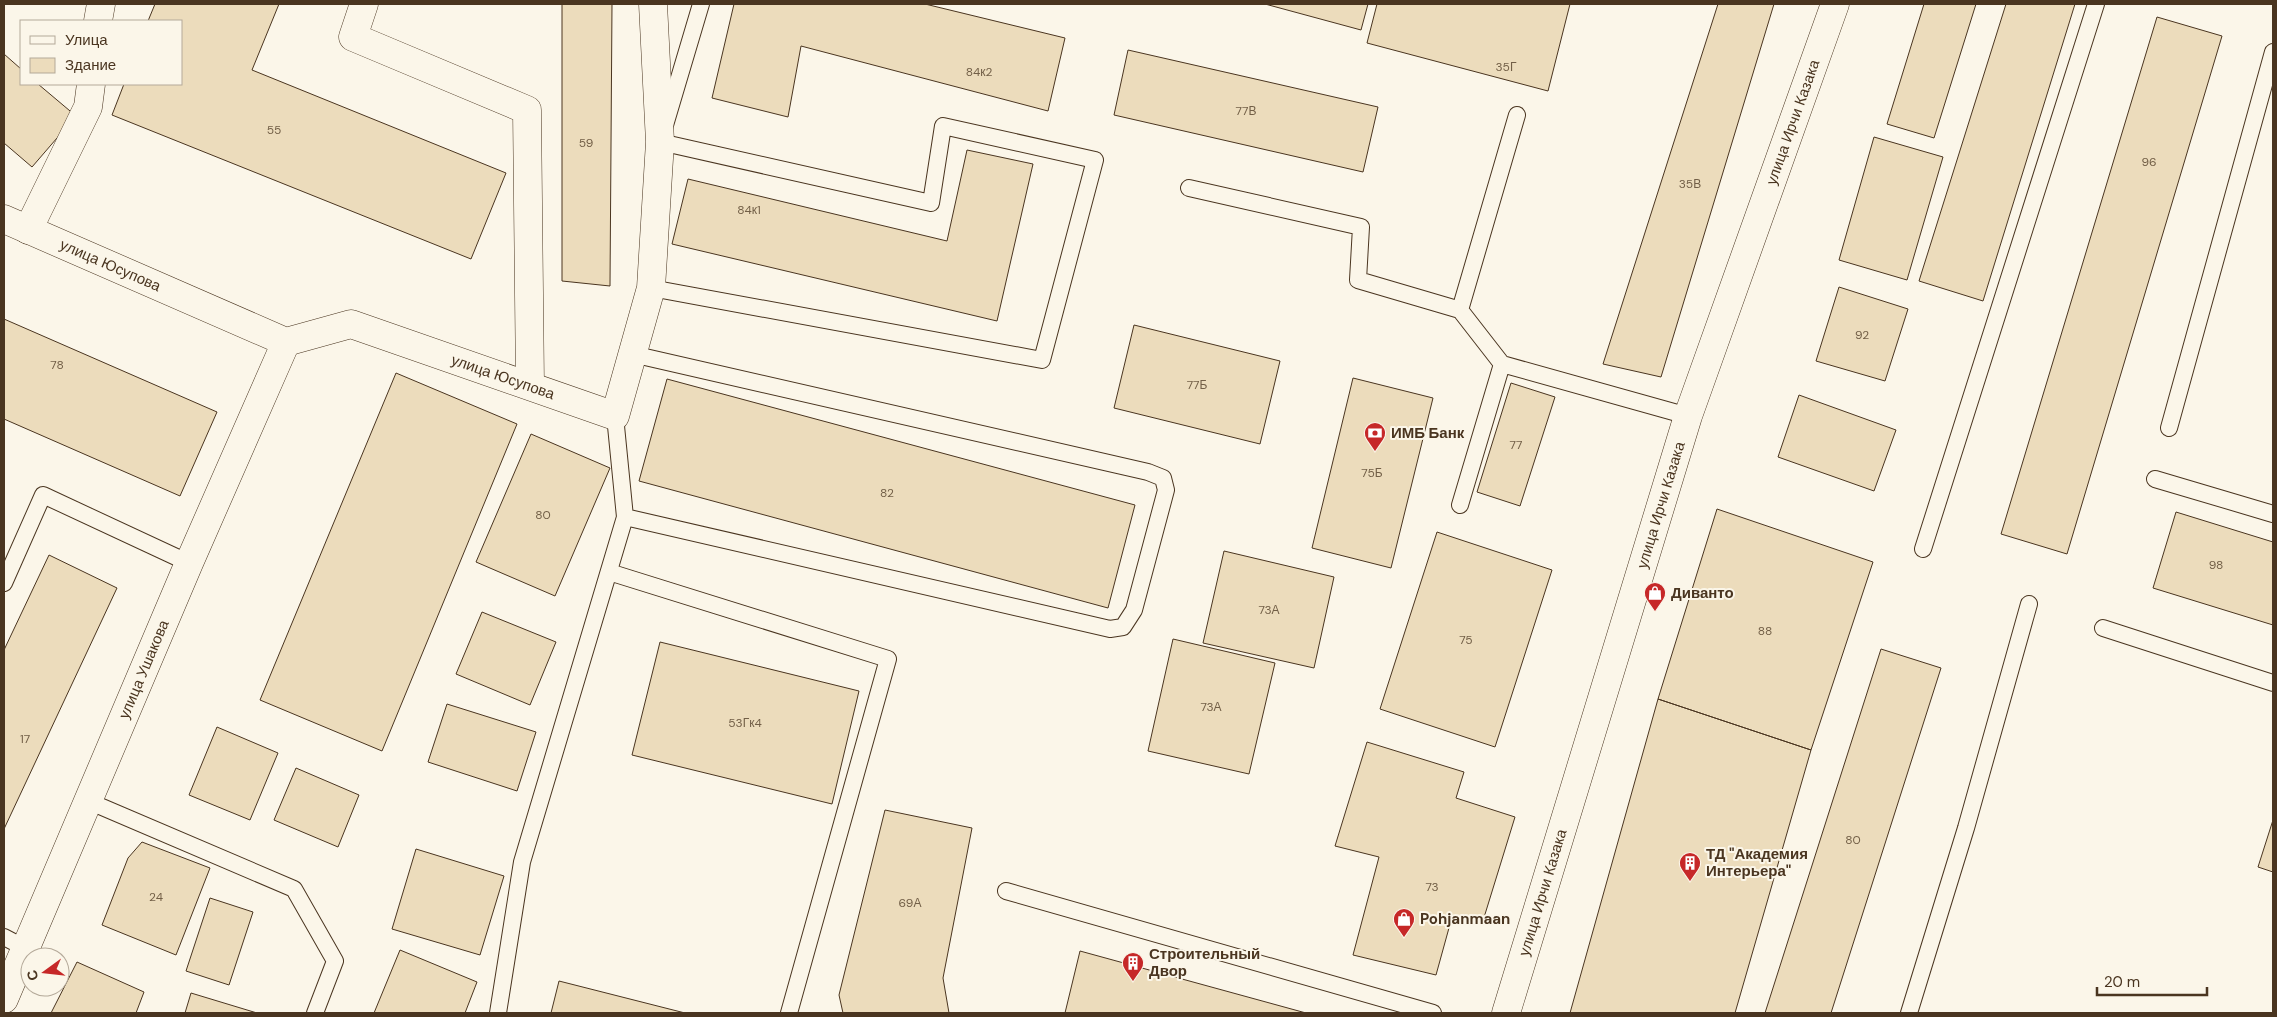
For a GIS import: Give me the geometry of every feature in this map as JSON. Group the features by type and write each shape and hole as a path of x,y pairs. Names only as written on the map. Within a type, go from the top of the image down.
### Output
{"street":[{"path":"98,20 100,4"},
{"path":"364,4 353,37 527,110 530,385"},
{"path":"615,416 651,288 660,142 653,4"},
{"name":"улица Ирчи Казака","path":"1506,1013 1688,416 1835,4"},
{"path":"16,225 88,107 91,85"},
{"name":"улица Юсупова","path":"16,225 286,342 350,324 615,416"},
{"name":"улица Ушакова","path":"4,999 15,943 88,801 189,563 286,342"}],"lane":[{"path":"651,288 1042,360 1095,160 943,126 931,203 660,142 701,4"},
{"path":"1924,549 2096,4"},
{"path":"2169,428 2273,52"},
{"path":"1460,310 1517,115"},
{"path":"1189,188 1361,227 1358,280 1460,310 1502,364 1688,416"},
{"path":"625,517 1110,629 1123,627 1134,610 1166,490 1164,478 1148,472 632,354"},
{"path":"1460,505 1502,364"},
{"path":"498,1013 522,862 625,517 615,416"},
{"path":"2155,479 2273,514"},
{"path":"4,583 43,495 189,563"},
{"path":"609,572 888,659 789,1013"},
{"path":"1909,1013 1966,828 2029,604"},
{"path":"2103,628 2273,682"},
{"path":"88,801 294,889 335,961 314,1013"},
{"path":"1006,891 1433,1013"}],"building":[{"path":"155,4 279,4 252,70 506,173 471,259 112,115 124,85 182,85 182,20 148,20"},
{"path":"562,4 612,4 610,286 562,281"},
{"path":"734,4 925,4 1065,38 1048,111 801,46 788,117 712,98"},
{"path":"1265,4 1368,4 1361,30"},
{"path":"1377,4 1570,4 1548,91 1367,43"},
{"path":"1718,4 1774,4 1661,377 1603,364"},
{"path":"1924,4 1976,4 1934,138 1887,124"},
{"path":"2006,4 2075,4 1983,301 1919,281"},
{"path":"2157,17 2222,36 2067,554 2001,534"},
{"path":"1128,50 1378,107 1363,172 1114,115"},
{"path":"4,54 20,68 20,85 39,85 76,116 32,167 4,143"},
{"path":"1874,137 1943,157 1907,280 1839,260"},
{"path":"967,150 1033,164 997,321 672,244 688,179 947,241"},
{"path":"1839,287 1908,309 1885,381 1816,361"},
{"path":"4,319 217,412 180,496 4,419"},
{"path":"1134,325 1280,361 1260,444 1114,408"},
{"path":"396,373 517,424 382,751 260,700"},
{"path":"1353,378 1433,398 1391,568 1312,548"},
{"path":"667,379 1135,505 1108,608 639,481"},
{"path":"1511,383 1555,397 1520,506 1477,492"},
{"path":"1799,395 1896,430 1874,491 1778,457"},
{"path":"531,434 610,468 555,596 476,562"},
{"path":"1717,509 1873,562 1811,750 1658,699"},
{"path":"2176,512 2273,542 2273,625 2153,588"},
{"path":"1437,532 1552,570 1495,747 1380,709"},
{"path":"1224,551 1334,577 1314,668 1203,643"},
{"path":"49,555 117,588 4,829 4,650"},
{"path":"482,612 556,642 530,705 456,674"},
{"path":"1173,639 1275,663 1249,774 1148,751"},
{"path":"660,642 859,691 832,804 632,755"},
{"path":"1881,649 1941,668 1831,1013 1765,1013"},
{"name":"ТД \"Академия Интерьера\"","path":"1658,699 1811,750 1735,1013 1570,1013"},
{"path":"447,704 536,732 517,791 428,762"},
{"path":"217,727 278,753 250,820 189,795"},
{"path":"1367,742 1464,772 1456,798 1515,817 1482,924 1452,917 1436,975 1353,955 1379,857 1335,846"},
{"path":"296,768 359,795 338,847 274,820"},
{"path":"885,810 972,828 943,978 949,1013 843,1013 839,995"},
{"path":"2273,820 2273,872 2258,867"},
{"path":"142,842 210,868 176,955 102,925 128,858"},
{"path":"416,849 504,876 480,955 392,929"},
{"path":"210,898 253,912 229,985 186,971"},
{"path":"400,950 477,982 465,1013 374,1013"},
{"name":"Строительный Двор","path":"1080,951 1306,1013 1065,1013"},
{"path":"77,962 144,992 136,1013 51,1013 59,997 70,997 70,976"},
{"path":"559,981 685,1013 551,1013"},
{"path":"191,993 257,1013 185,1013"}],"place":[{"name":"ИМБ Банк","path":"1375,452"},
{"name":"Диванто","path":"1655,612"},
{"name":"ТД \"Академия Интерьера\"","path":"1690,882"},
{"name":"Pohjanmaan","path":"1404,938"},
{"name":"Строительный Двор","path":"1133,982"}]}
